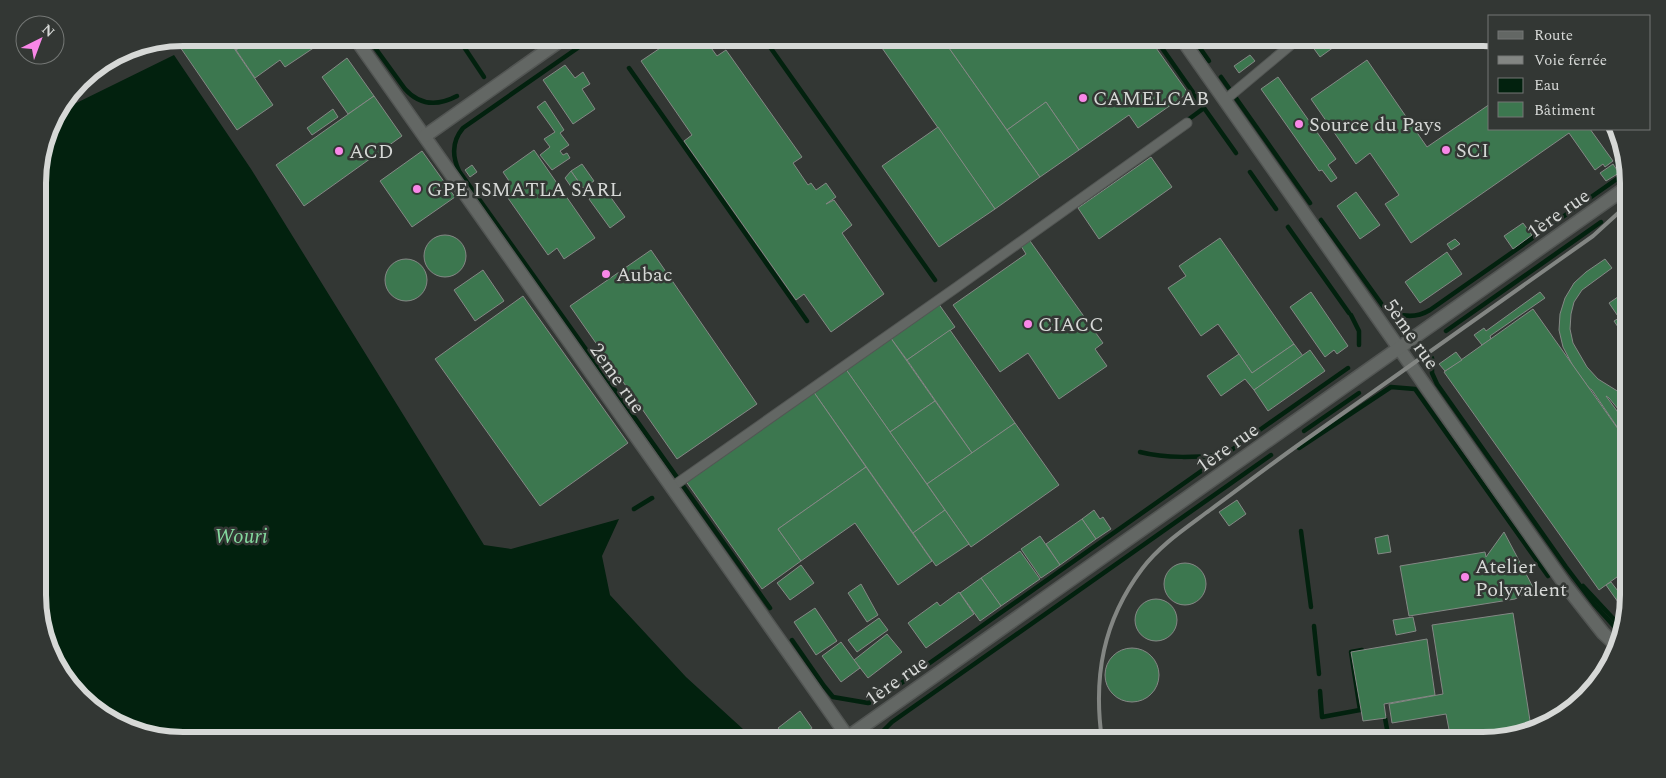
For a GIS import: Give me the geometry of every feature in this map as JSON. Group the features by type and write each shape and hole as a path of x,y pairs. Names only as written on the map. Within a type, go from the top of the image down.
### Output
{"street":[{"name":"5ème rue","path":"1188,46 1566,586 1611,640"},
{"name":"2eme rue","path":"361,47 844,731"},
{"path":"425,136 552,47"},
{"name":"1ère rue","path":"860,731 1620,192"}],"lane":[{"path":"1225,100 1289,46"},
{"path":"672,487 1188,123"}],"water":[{"name":"Wouri","path":"174,55 251,169 484,545 511,549 619,519 602,556 610,595 686,677 746,732 183,732 157,729 131,721 115,713 86,692 65,663 57,647 47,613 46,595 47,165 60,123 71,105"}],"building":[{"path":"881,46 948,46 1040,177 995,209"},
{"name":"CAMELCAB","path":"948,46 1155,46 1188,93 1138,128 1129,115 1079,150 1046,102 1007,130"},
{"path":"1312,46 1334,47 1320,57"},
{"path":"180,47 233,47 273,105 237,130"},
{"path":"241,47 315,47 285,67 280,60 255,78 236,50"},
{"path":"662,47 710,47 717,56 726,50 802,157 793,163 808,185 811,183 816,190 826,183 836,197 826,204 834,200 852,225 842,233 884,294 831,332 804,294 796,300 684,141 692,135 641,61"},
{"path":"1250,55 1255,61 1239,73 1234,66"},
{"path":"347,58 374,96 348,114 322,77"},
{"name":"SCI","path":"1367,60 1427,147 1488,105 1488,130 1591,130 1613,161 1605,167 1603,164 1595,170 1569,133 1411,243 1385,204 1399,195 1370,153 1356,164 1311,99"},
{"path":"565,65 575,78 583,72 590,84 582,89 595,109 573,124 543,80"},
{"name":"Source du Pays","path":"1278,77 1336,159 1328,165 1337,178 1331,182 1322,170 1319,171 1261,89"},
{"name":"ACD","path":"374,96 402,136 304,206 276,165"},
{"path":"545,101 564,130 560,133 569,145 560,151 563,155 567,153 570,158 552,170 540,155 550,147 544,139 555,132 537,107"},
{"path":"1046,102 1079,150 1040,177 1007,130"},
{"path":"333,109 338,117 312,135 307,128"},
{"path":"938,127 995,209 939,247 882,166"},
{"path":"534,150 595,238 564,259 557,248 548,255 503,191 511,184 503,172"},
{"name":"GPE ISMATLA SARL","path":"422,151 455,197 412,227 380,181"},
{"path":"1151,157 1172,187 1099,239 1078,208"},
{"path":"582,164 594,181 583,188 571,171"},
{"path":"1613,164 1619,173 1606,181 1600,173"},
{"path":"472,165 477,172 470,177 465,170"},
{"path":"571,171 582,187 576,194 565,178"},
{"path":"604,188 625,217 610,228 589,199"},
{"path":"1356,192 1380,225 1360,239 1337,206"},
{"path":"1523,223 1532,235 1513,249 1504,236"},
{"path":"449,235 457,238 463,244 466,256 463,268 457,274 441,277 433,274 427,268 424,252 427,244 433,238"},
{"path":"1220,238 1294,344 1252,373 1218,324 1201,336 1168,288 1186,276 1179,266"},
{"path":"1455,239 1460,244 1451,250 1447,244"},
{"name":"CIACC","path":"1030,241 1103,343 1095,349 1107,366 1059,399 1028,353 1000,372 953,305 1026,254 1021,246"},
{"path":"651,250 757,404 677,459 570,306"},
{"path":"1447,252 1462,274 1420,303 1405,282"},
{"path":"410,259 418,262 424,268 427,280 424,292 418,298 402,301 394,298 388,292 385,276 388,268 394,262"},
{"path":"1605,259 1612,268 1582,290 1574,302 1570,329 1573,343 1587,367 1598,379 1620,393 1620,411 1606,396 1620,415 1620,431 1573,366 1563,347 1559,330 1560,314 1565,298 1574,283"},
{"path":"483,270 504,301 475,321 454,290"},
{"path":"1311,292 1348,346 1337,354 1334,350 1325,357 1290,307"},
{"path":"1540,292 1545,298 1490,336 1491,339 1482,345 1474,335 1484,328 1486,331"},
{"path":"1620,295 1620,319 1609,303"},
{"path":"523,296 628,443 540,506 435,359"},
{"path":"938,303 955,327 907,360 890,337"},
{"path":"1533,309 1620,432 1620,575 1599,590 1444,372"},
{"path":"1619,318 1620,320 1620,330 1614,321"},
{"path":"950,330 1015,423 972,453 907,360"},
{"path":"890,337 935,401 890,432 845,368"},
{"path":"1294,344 1303,356 1254,390 1245,379 1221,396 1207,376 1239,354 1252,373"},
{"path":"1310,350 1325,371 1268,411 1254,390"},
{"path":"1456,352 1462,360 1445,371 1439,364"},
{"path":"845,368 945,510 913,533 813,391"},
{"path":"813,391 866,467 778,529 801,561 762,589 685,480"},
{"path":"935,401 972,453 927,484 890,432"},
{"path":"1015,423 1059,485 971,547 927,484"},
{"path":"866,467 932,561 898,585 855,523 801,561 778,529"},
{"path":"1237,500 1246,514 1229,526 1219,512"},
{"path":"945,510 969,544 936,566 913,533"},
{"path":"1094,510 1100,519 1103,517 1111,529 1096,539 1082,519"},
{"path":"1082,519 1096,539 1060,565 1046,544"},
{"name":"Atelier Polyvalent","path":"1504,532 1534,589 1515,599 1409,616 1400,566 1485,552 1486,557"},
{"path":"1388,535 1391,552 1378,554 1375,538"},
{"path":"1040,536 1060,565 1041,578 1021,549"},
{"path":"1020,551 1040,579 1001,606 981,578"},
{"path":"1189,563 1197,566 1203,572 1206,584 1203,596 1197,602 1181,605 1173,602 1167,596 1164,580 1167,572 1173,566"},
{"path":"801,565 814,583 790,600 777,583"},
{"path":"981,578 1001,606 980,621 960,593"},
{"path":"1611,582 1620,594 1619,604 1606,585"},
{"path":"861,584 878,615 867,622 848,593"},
{"path":"959,592 974,614 926,648 908,623 937,602 940,606"},
{"path":"1160,599 1168,602 1174,608 1177,620 1174,632 1168,638 1152,641 1144,638 1138,632 1135,616 1138,608 1144,602"},
{"path":"815,608 837,641 816,655 794,622"},
{"path":"1513,613 1530,723 1509,729 1492,731 1449,731 1446,714 1392,723 1389,704 1443,694 1432,625"},
{"path":"1413,617 1416,631 1396,635 1393,620"},
{"path":"879,618 888,630 857,652 848,640"},
{"path":"887,634 902,652 868,678 854,660"},
{"path":"1427,639 1435,695 1384,704 1386,718 1363,721 1351,652"},
{"path":"841,642 860,668 841,682 822,656"},
{"path":"1127,648 1137,648 1151,656 1157,665 1159,675 1157,685 1151,694 1137,702 1127,702 1117,697 1110,690 1105,680 1105,670 1110,660 1117,653"},
{"path":"800,711 812,728 807,732 781,732 778,728"}],"waterway":[{"path":"1161,46 1204,108"},
{"path":"1199,46 1209,61"},
{"path":"374,47 405,89 417,99 436,103 457,96"},
{"path":"464,47 484,77"},
{"path":"580,47 463,128 459,133 454,149 459,171 770,608"},
{"path":"770,47 935,280"},
{"path":"629,68 807,321"},
{"path":"1221,77 1310,203"},
{"path":"1185,122 1204,108 1236,153"},
{"path":"1250,172 1276,209"},
{"path":"1321,220 1383,306 1394,313 1412,316 1430,310 1620,177"},
{"path":"1446,331 1601,222"},
{"path":"1288,227 1349,313"},
{"path":"1351,315 1359,331 1359,345"},
{"path":"1432,358 1432,373 1437,384 1566,567 1594,604 1615,628"},
{"path":"1254,434 1348,368"},
{"path":"1299,448 1391,387 1415,389 1548,576"},
{"path":"1304,431 1359,393"},
{"path":"1223,456 1240,444"},
{"path":"1140,452 1171,457 1224,455"},
{"path":"883,731 892,722 1271,455"},
{"path":"792,640 833,697 868,703 876,701 1207,467"},
{"path":"634,509 652,498"},
{"path":"1301,531 1311,607"},
{"path":"1583,586 1617,622"},
{"path":"1314,626 1319,674"},
{"path":"1320,691 1322,717 1360,710 1351,652 1362,650"},
{"path":"1385,718 1387,731"}],"railway":[{"path":"1101,731 1099,694 1104,650 1118,609 1149,560 1183,530 1289,451 1593,236 1620,211"}],"place":[{"name":"CAMELCAB","path":"1083,98"},
{"name":"Source du Pays","path":"1299,124"},
{"name":"SCI","path":"1446,150"},
{"name":"ACD","path":"339,151"},
{"name":"GPE ISMATLA SARL","path":"417,189"},
{"name":"Aubac","path":"606,274"},
{"name":"CIACC","path":"1028,324"},
{"name":"Atelier Polyvalent","path":"1465,577"}]}
